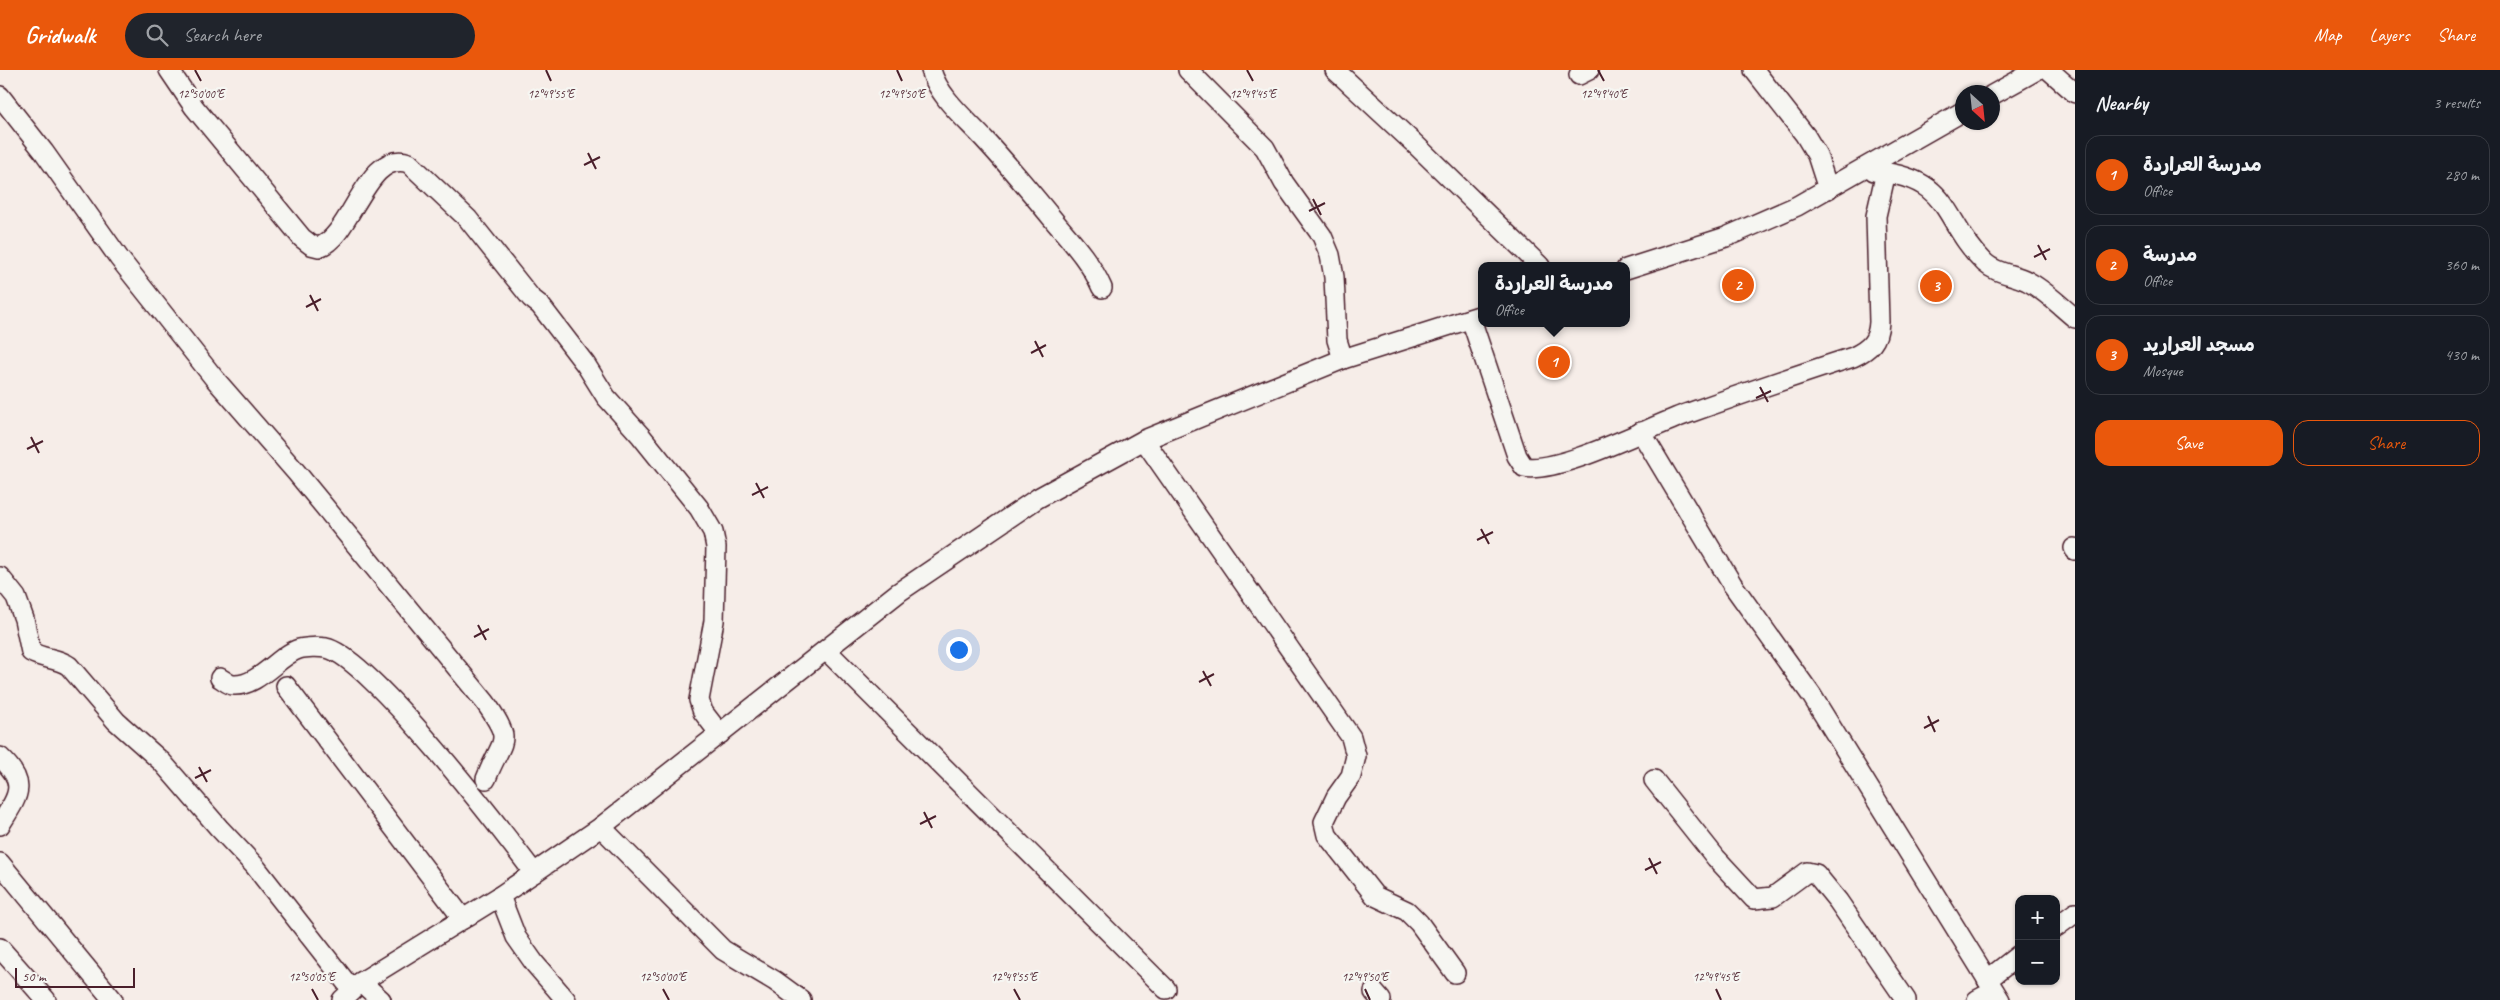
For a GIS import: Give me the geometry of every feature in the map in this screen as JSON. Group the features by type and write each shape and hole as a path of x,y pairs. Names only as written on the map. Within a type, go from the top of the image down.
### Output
{"street":[{"path":"169,70 194,107 302,238 311,245 319,247 333,239 373,175 392,164 402,161 409,163 468,219 531,298 540,305 586,365 606,397 641,436 708,520 716,547 714,621 699,700 703,712 720,734"},
{"path":"931,70 935,83 945,96 1010,167 1047,212 1095,273 1102,288"},
{"path":"1188,70 1265,148 1284,182 1322,236 1330,255 1334,277 1337,340 1343,359"},
{"path":"1335,70 1417,146 1536,262"},
{"path":"1754,70 1805,135 1817,155 1828,189"},
{"path":"2000,91 2037,70"},
{"path":"2049,70 2075,93"},
{"path":"0,96 44,152 119,258 202,363 296,472 489,708 503,732 503,742 486,779"},
{"path":"1630,268 1726,237 1797,206 1955,116"},
{"path":"1862,170 1886,172 1920,182 1936,194 1971,246 1987,264 2010,276 2026,280 2075,318"},
{"path":"1479,327 1517,456 1524,466 1536,469 1684,415 1853,357 1873,344 1878,334 1876,216 1886,172"},
{"path":"352,991 500,896 601,827 899,592 1038,498 1144,440 1343,359 1476,317"},
{"path":"1641,432 1732,584 1812,696 1994,990"},
{"path":"1144,440 1351,737 1356,756 1351,776 1336,797 1324,822 1327,835 1375,896 1407,910 1419,923 1455,973"},
{"path":"0,577 16,597 24,619 31,652 41,658 62,661 69,666 116,721 162,762 218,828 254,864 352,991 381,1000"},
{"path":"220,678 232,685 248,682 299,649 327,648 355,664 404,715 482,805 534,873"},
{"path":"826,650 1166,989"},
{"path":"286,686 463,920"},
{"path":"0,757 18,779 19,790 0,825"},
{"path":"1654,780 1716,858 1754,899 1760,900 1773,897 1807,872 1816,874 1838,901 1906,1000"},
{"path":"601,827 723,950 775,981 801,1000"},
{"path":"0,863 66,946 113,1000"},
{"path":"500,896 516,937 535,964 566,1000"},
{"path":"2060,924 2075,913"},
{"path":"0,948 46,1000"},
{"path":"1977,1000 1994,990 2015,961"}],"place":[{"name":"مدرسة","path":"1738,285"},
{"name":"مسجد العراريد","path":"1936,286"},
{"name":"مدرسة العراردة","path":"1554,362"}]}
